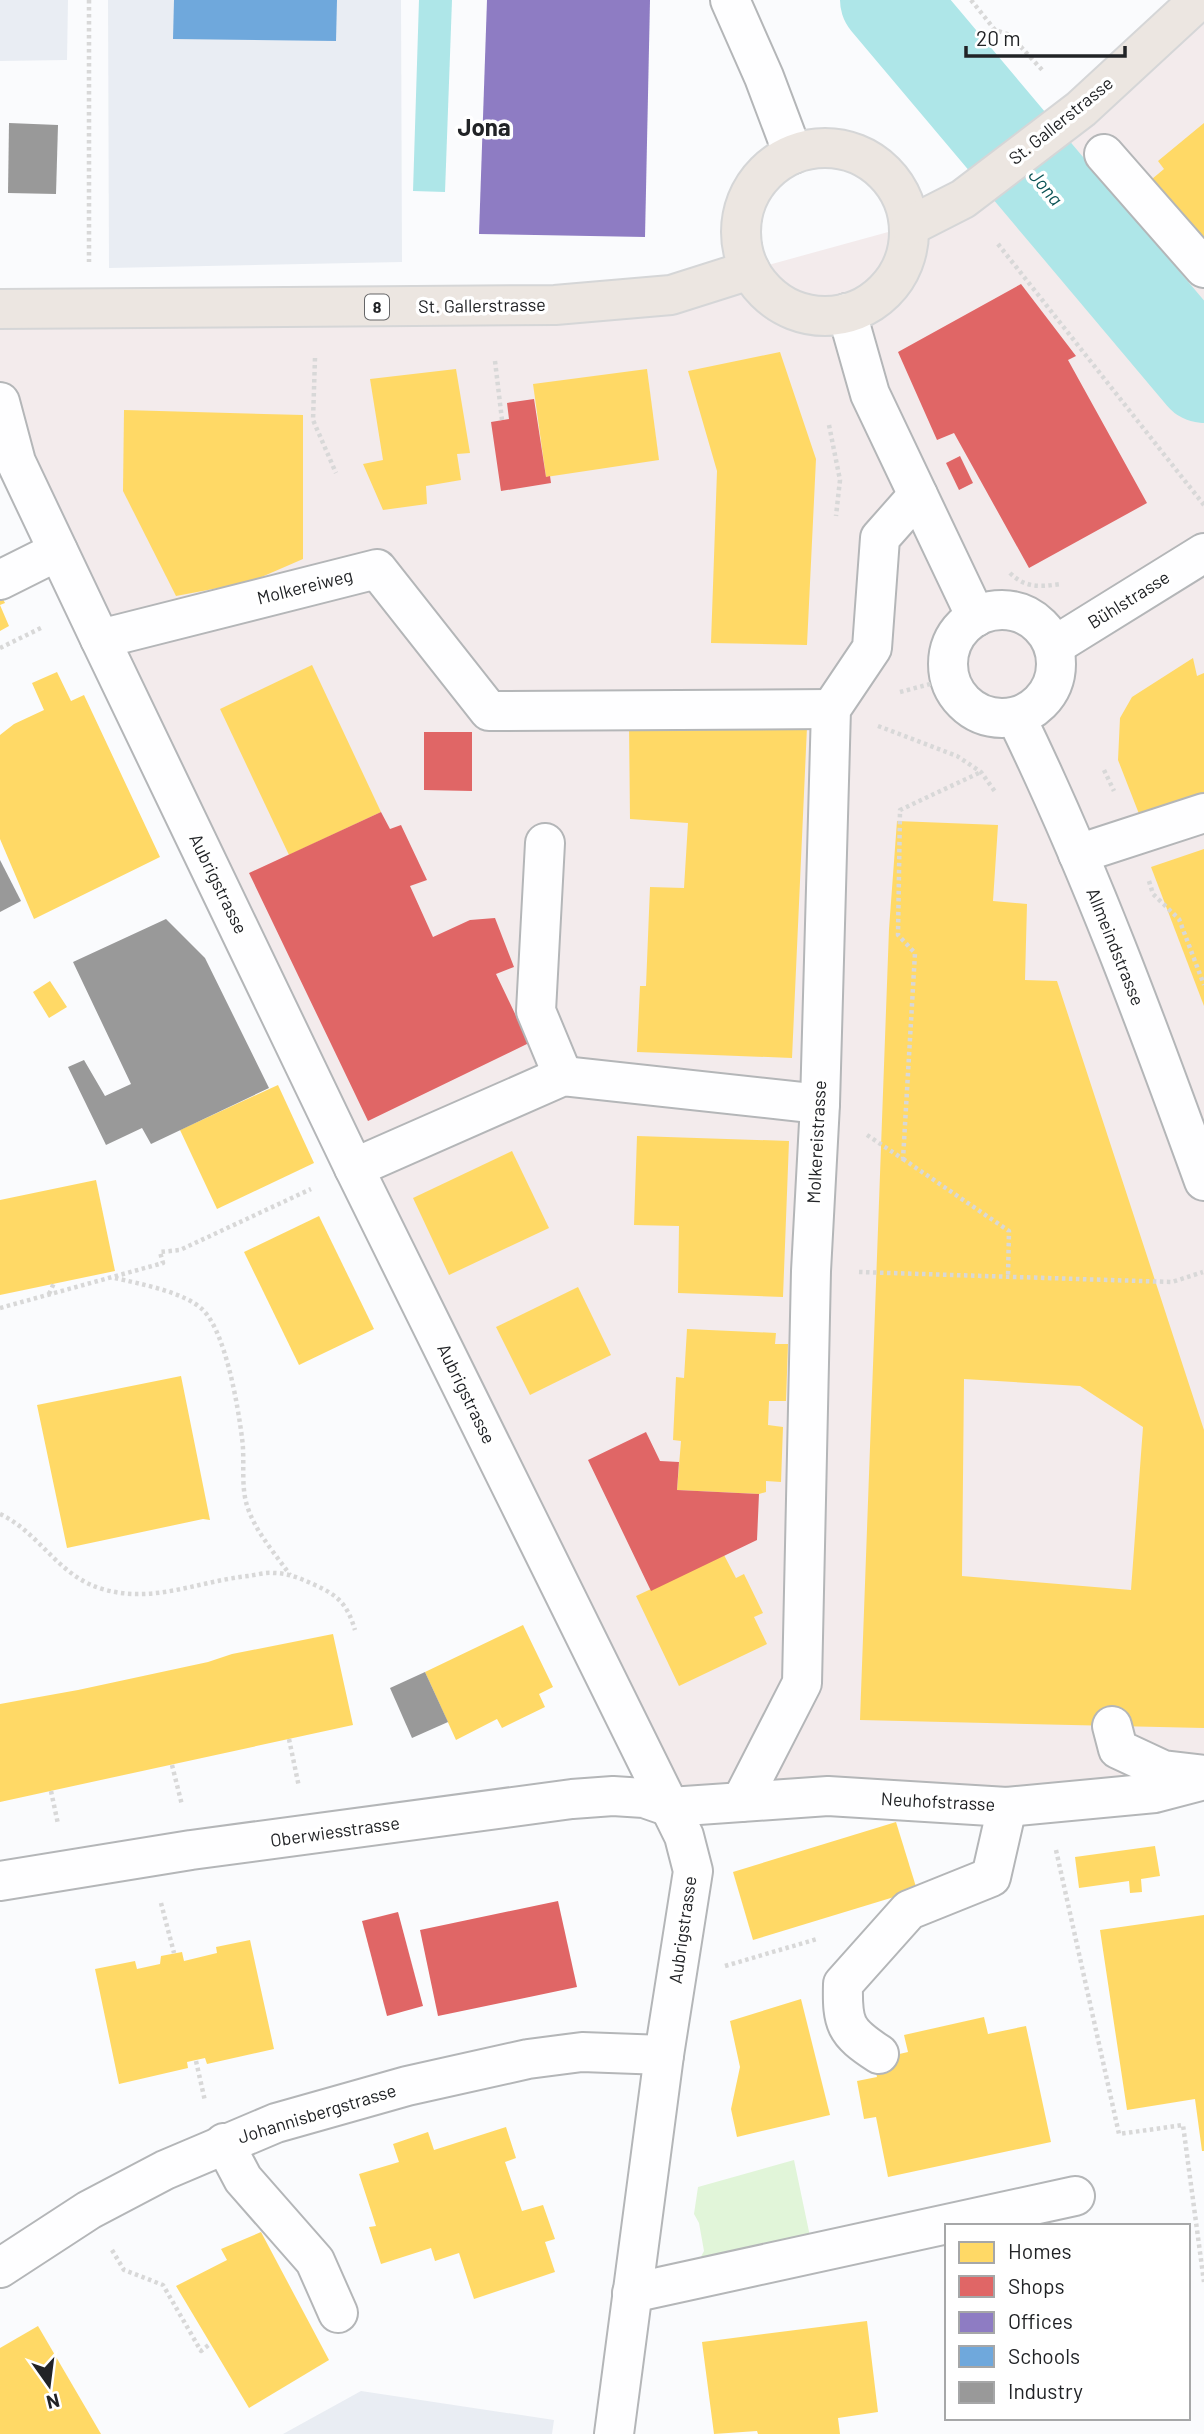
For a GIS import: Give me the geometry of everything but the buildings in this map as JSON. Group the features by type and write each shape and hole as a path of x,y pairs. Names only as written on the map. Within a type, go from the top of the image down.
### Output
{"main road":[{"name":"St. Gallerstrasse","path":"910,226 963,199 1071,116 1199,0"},
{"path":"824,148 856,153 882,170 902,196 910,226 906,255 894,281 874,301 847,313 818,316 791,309 767,293 750,270 741,244 742,216 752,190 769,169 793,154 824,148"},
{"name":"St. Gallerstrasse","path":"0,309 555,305 671,295 750,270"}],"street":[{"path":"730,0 764,77 793,154"},
{"path":"1104,154 1204,268"},
{"path":"847,313 870,394 976,617"},
{"name":"Aubrigstrasse","path":"0,402 16,462 58,551 355,1168 684,1836 693,1871 664,2055 614,2434"},
{"path":"831,709 872,648 880,538 918,495"},
{"path":"0,580 58,551"},
{"name":"Bühlstrasse","path":"1054,646 1204,553"},
{"name":"Molkereiweg","path":"100,639 377,569 489,711 831,709"},
{"path":"994,610 1013,611 1030,618 1044,630 1054,646 1057,668 1050,690 1036,706 1016,717 995,719 975,712 958,698 949,679 947,660 952,643 961,628 976,617 994,610"},
{"name":"Molkereistrasse","path":"741,1802 802,1683 811,1271 820,1104 831,709"},
{"name":"Allmeindstrasse","path":"1016,717 1078,854 1155,1045 1204,1181"},
{"path":"1078,854 1204,813"},
{"path":"545,843 536,1011 563,1076"},
{"path":"355,1168 563,1076 820,1104"},
{"path":"1112,1726 1118,1749 1163,1770 1204,1778"},
{"name":"Neuhofstrasse","path":"670,1807 828,1796 1007,1807 1155,1793 1204,1778"},
{"name":"Oberwiesstrasse","path":"0,1881 191,1850 572,1799 614,1796 644,1798 670,1807"},
{"path":"879,2054 855,2039 842,2014 843,1984 909,1910 991,1877 1007,1807"},
{"name":"Johannisbergstrasse","path":"0,2268 89,2210 224,2143 276,2123 407,2086 528,2059 582,2052 664,2055"},
{"path":"224,2143 243,2179 315,2261 338,2313"},
{"path":"947,2224 1075,2196"},
{"path":"632,2293 945,2224"}],"path":[{"path":"89,0 89,309"},
{"path":"971,0 995,30 1010,35 1044,72"},
{"path":"998,244 1204,505"},
{"path":"315,358 313,420 336,474"},
{"path":"495,361 502,420"},
{"path":"1005,568 1020,582 1038,587 1073,583"},
{"path":"831,709 957,756 981,772 1001,800"},
{"path":"903,1159 915,953 898,934 900,810 981,772"},
{"path":"820,1104 1009,1231 1009,1277"},
{"path":"0,1308 163,1263 160,1252 180,1250 355,1168"},
{"path":"811,1271 1172,1282 1203,1272"},
{"path":"112,1277 174,1294 204,1311 219,1338 229,1372 242,1439 245,1499 253,1522 290,1576"},
{"path":"49,1295 54,1283"},
{"path":"0,1514 27,1531 56,1562 77,1578 105,1590 138,1595 177,1590 232,1577 274,1573 290,1576 330,1592 349,1610 355,1630"},
{"path":"1055,1847 1119,2134 1182,2125 1204,2281"},
{"path":"723,1967 821,1938"},
{"path":"89,2210 124,2270 163,2285 201,2351 210,2344"}],"shaded area":[{"path":"0,0 68,0 67,60 0,61"},
{"path":"108,0 401,0 402,262 109,268"},
{"path":"1204,0 1204,1780 670,1807 0,402 0,309 555,305 750,270 910,226"},
{"path":"361,2391 554,2420 552,2434 283,2434"}],"green space":[{"path":"794,2160 812,2246 693,2272 704,2251 699,2223 694,2214 698,2187"}],"water":[{"path":"419,0 452,0 445,192 413,191"}],"waterway":[{"name":"Jona","path":"888,0 1204,375"}],"district":[{"name":"Jona","path":"484,128"}]}
